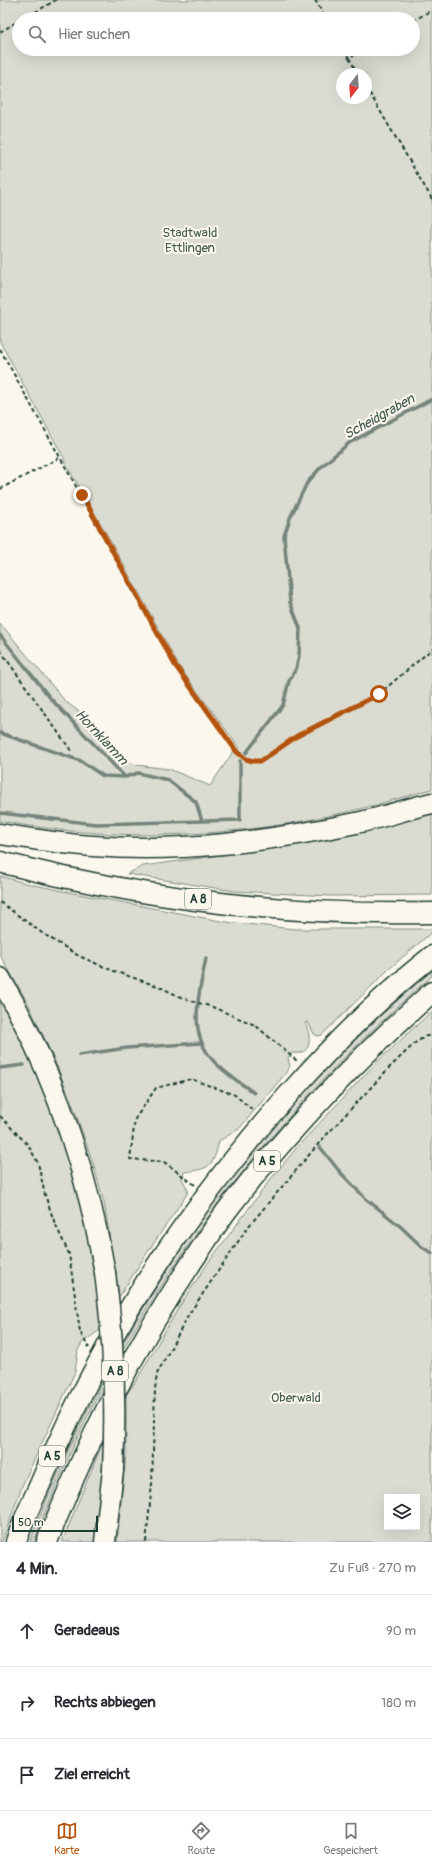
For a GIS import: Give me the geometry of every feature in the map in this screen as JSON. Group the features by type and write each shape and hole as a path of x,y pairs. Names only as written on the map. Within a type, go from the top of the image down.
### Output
{"highway":[{"path":"0,834 94,847 153,848 199,846 275,838 357,823 432,803"},
{"name":"A 8","path":"0,862 75,879 202,900 264,907 398,914 432,913"},
{"name":"A 5","path":"16,1542 55,1449 101,1357 152,1271 222,1173 309,1071 360,1020 416,968 432,956"},
{"name":"A 8","path":"0,978 34,1044 67,1125 87,1187 105,1273 111,1318 115,1375 113,1470 105,1542"},
{"name":"A 5","path":"47,1542 63,1502 133,1356 183,1275 230,1206 290,1134 354,1065 432,992"}],"path":[{"path":"35,12 56,0"},
{"path":"315,0 322,12"},
{"path":"420,17 432,10"},
{"path":"0,32 12,25"},
{"path":"353,56 349,58 355,68"},
{"path":"372,97 432,199"},
{"path":"0,349 175,665 237,752 246,759 261,761 297,736 379,694 432,649"},
{"path":"0,489 59,458"},
{"path":"0,650 72,752"},
{"path":"0,902 42,933 79,956 187,1000 210,1006 254,1025 309,1071"},
{"path":"146,1542 152,1484 155,1389 157,1374 186,1320 248,1227 287,1180 390,1067 415,1043 426,1036 432,1036"},
{"path":"207,1194 164,1162 130,1159 135,1119 156,1088 192,1079 234,1095 265,1121"},
{"path":"0,1116 28,1145 38,1163 45,1195 54,1221 69,1254 80,1332 88,1347 101,1357"}],"green space":[{"name":"Stadtwald Ettlingen","path":"0,0 432,0 432,789 364,808 323,817 243,830 203,833 162,835 80,832 0,821 0,623 66,702 81,713 89,727 110,749 123,759 136,765 169,769 210,786 233,752 240,749 180,668 111,542 65,463 64,458 0,342"},
{"path":"432,814 432,895 331,896 234,891 127,874 143,866 294,845 353,833"},
{"path":"0,876 68,892 226,922 295,929 432,929 432,932 389,969 322,1035 318,1036 314,1034 308,1022 305,1023 309,1034 309,1044 307,1049 303,1052 292,1053 288,1058 290,1066 285,1074 239,1129 219,1141 215,1156 209,1165 200,1170 184,1172 182,1179 188,1190 187,1194 119,1297 104,1202 92,1160 72,1103 54,1059 29,1005 0,955"},
{"path":"432,971 432,976 367,1035 306,1098 249,1164 197,1234 148,1306 105,1382 67,1461 34,1542 30,1542 64,1461 102,1381 146,1305 194,1231 247,1160 304,1093 366,1030"},
{"path":"0,998 17,1031 46,1097 70,1166 80,1201 95,1272 101,1329 82,1343 78,1350 75,1372 22,1486 2,1542 0,1542"},
{"name":"Oberwald","path":"432,1011 432,1542 117,1542 126,1454 126,1395 136,1381 179,1307 208,1263 270,1180 298,1146 377,1062"},
{"path":"105,1437 104,1482 96,1542 62,1542"}],"waterway":[{"name":"Scheidgraben","path":"246,753 283,705 289,681 296,669 299,656 300,628 290,602 284,536 290,518 307,483 321,467 349,443 432,399"},
{"name":"Hornklamm","path":"0,635 51,699 125,777 138,773 168,780 196,802 202,821"},
{"path":"0,733 81,761 103,776 125,777"},
{"path":"0,813 96,824 240,820 240,761"},
{"name":"Scheidgraben","path":"206,958 197,1010 199,1035 204,1047 215,1063 254,1093"},
{"path":"79,1055 127,1048 201,1043"},
{"path":"0,1068 24,1065"},
{"name":"Scheidgraben","path":"320,1147 340,1172 365,1198 400,1226 422,1247 432,1253"}],"route":[{"path":"82,495 175,665 237,752 246,759 261,761 297,736 379,694"}]}
